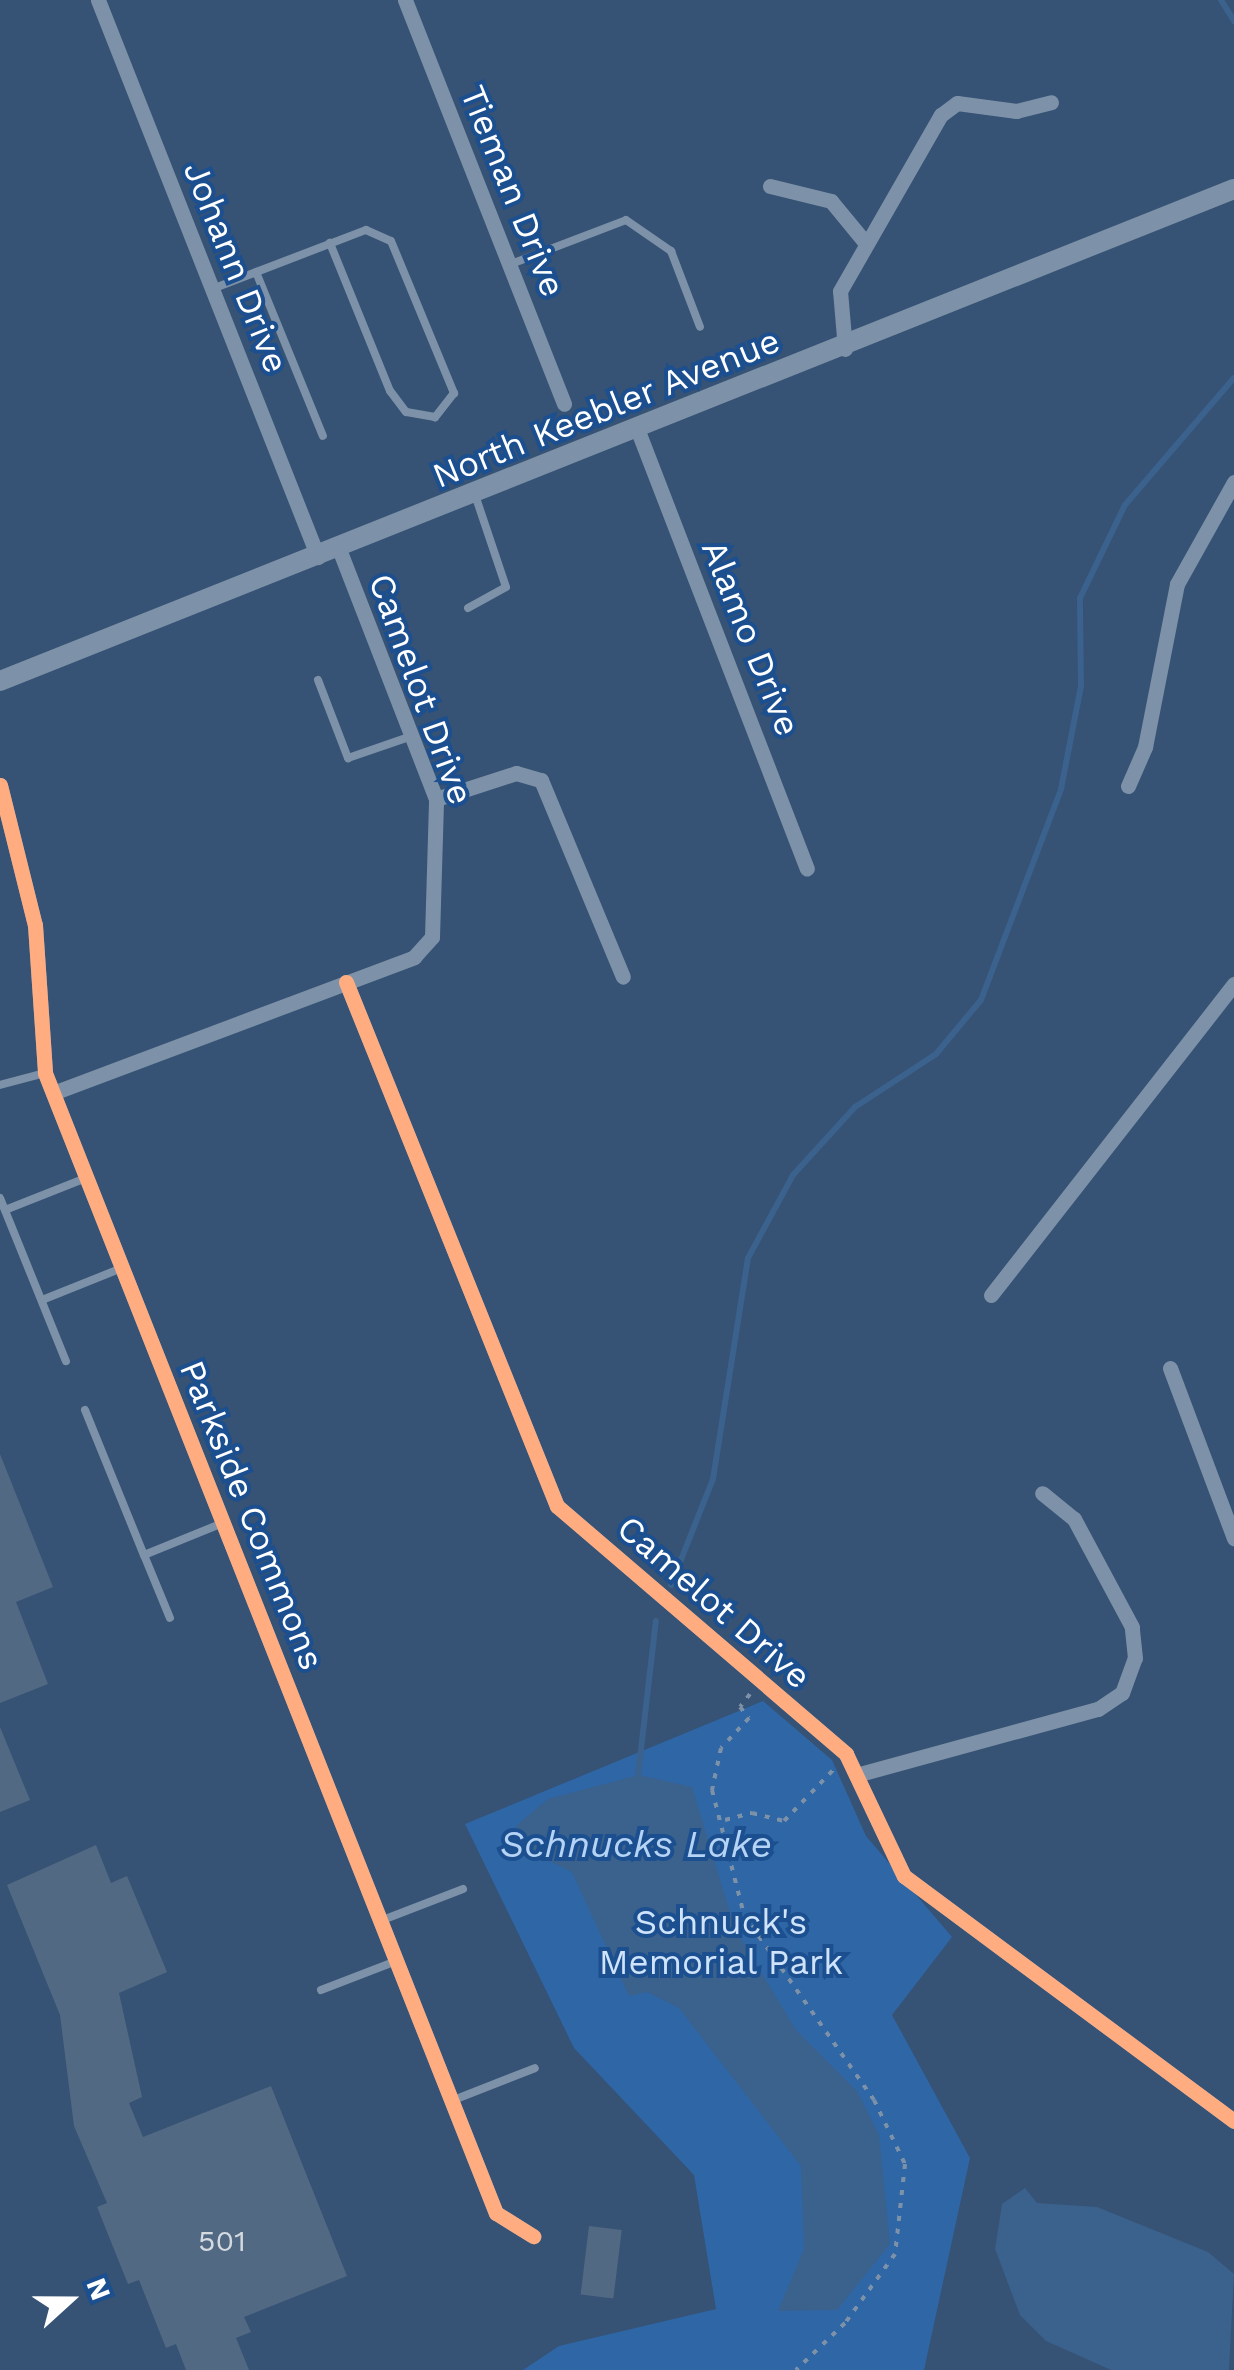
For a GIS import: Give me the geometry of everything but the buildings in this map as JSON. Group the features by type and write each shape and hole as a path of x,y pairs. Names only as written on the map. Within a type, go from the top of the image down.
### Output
{"street":[{"name":"Johann Drive","path":"98,0 318,557"},
{"name":"Tieman Drive","path":"405,0 564,404"},
{"path":"845,348 840,291 864,241 941,115 957,104 1016,110 1051,102"},
{"path":"770,186 830,201 864,241"},
{"name":"North Keebler Avenue","path":"0,681 638,432 1234,190"},
{"name":"Alamo Drive","path":"638,432 808,868"},
{"path":"1128,786 1145,747 1177,584 1234,482"},
{"name":"Camelot Drive","path":"339,549 436,799 432,937 414,957 346,982 541,1484 760,1683 846,1754 904,1876 1234,2121"},
{"path":"436,799 516,773 541,780 624,977"},
{"name":"Parkside Commons","path":"0,784 35,925 45,1074 496,2213 532,2236"},
{"path":"53,1093 346,982"},
{"path":"991,1296 1234,984"},
{"path":"1170,1368 1234,1538"},
{"path":"856,1775 1086,1712 1122,1693 1135,1658 1132,1627 1074,1519 1042,1493"}],"lane":[{"path":"511,264 626,220 672,251 700,328"},
{"path":"212,290 256,272 366,230 391,241 454,394 435,417 406,412 390,391 330,244"},
{"path":"256,272 322,436"},
{"path":"468,608 506,587 475,495"},
{"path":"318,680 348,758 412,736"},
{"path":"0,1086 45,1074"},
{"path":"5,1210 86,1178"},
{"path":"0,1198 66,1361"},
{"path":"42,1300 122,1268"},
{"path":"85,1410 170,1618"},
{"path":"144,1555 223,1523"},
{"path":"380,1920 463,1889"},
{"path":"321,1990 396,1961"},
{"path":"452,2101 535,2068"}],"path":[{"path":"760,1683 715,1768 714,1808 725,1820 744,1915 874,2100 905,2164 894,2254 845,2323 796,2370"},
{"path":"725,1820 752,1813 784,1821 846,1754"}],"green space":[{"name":"Schnuck's Memorial Park","path":"763,1701 832,1760 866,1836 952,1937 892,2015 970,2158 924,2370 523,2370 559,2346 716,2309 694,2175 574,2048 465,1824"}],"water":[{"name":"Schnucks Lake","path":"639,1775 692,1787 735,1929 796,2030 857,2091 879,2135 890,2244 837,2310 778,2311 804,2249 801,2166 679,2008 647,1992 629,1996 572,1872 515,1844 517,1825 548,1799"},
{"path":"1025,2188 1037,2203 1097,2207 1208,2252 1234,2274 1229,2370 1111,2370 1046,2341 1020,2315 995,2249 1002,2204"}],"waterway":[{"path":"1221,0 1234,21"},
{"path":"671,1585 713,1479 748,1258 793,1175 855,1107 936,1054 981,1000 1061,789 1081,686 1080,598 1125,505 1234,378"},
{"path":"637,1784 656,1621"}],"cycle path":[{"path":"0,785 35,925 45,1073 496,2213 533,2236"},
{"path":"346,982 557,1506 846,1754 904,1876 1234,2121"}]}
